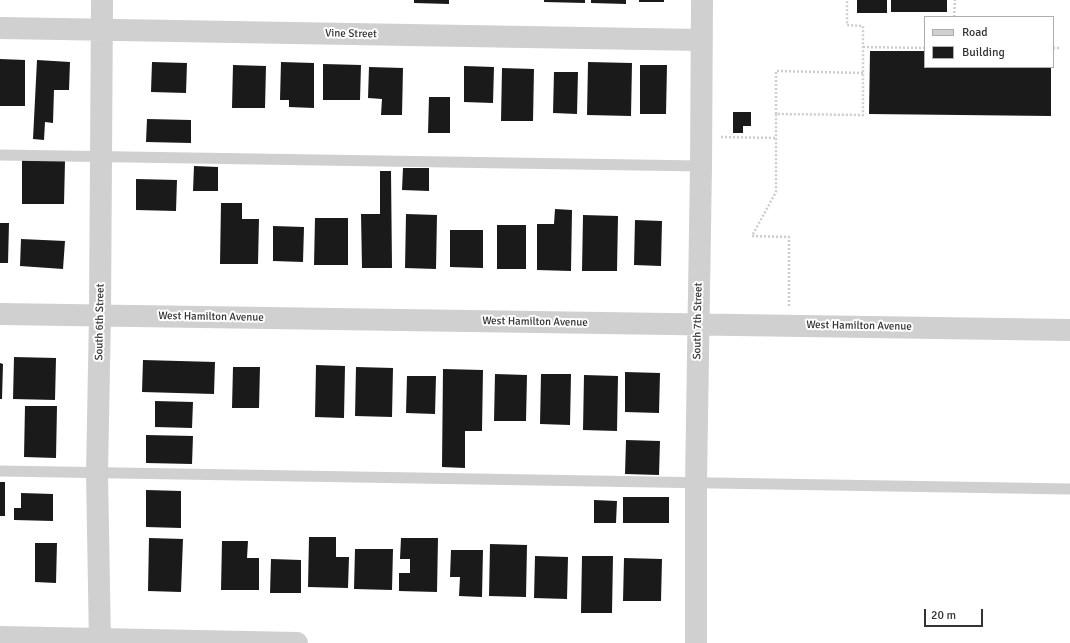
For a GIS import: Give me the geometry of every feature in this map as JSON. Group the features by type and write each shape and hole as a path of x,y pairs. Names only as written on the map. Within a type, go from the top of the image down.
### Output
{"street":[{"name":"South 6th Street","path":"100,641 97,473 100,315 102,0"},
{"name":"South 7th Street","path":"696,643 696,483 702,0"},
{"name":"Vine Street","path":"0,28 701,40"},
{"name":"West Hamilton Avenue","path":"0,314 1070,330"},
{"path":"0,637 100,641 298,643"}],"lane":[{"path":"0,155 101,158 701,166"},
{"path":"0,471 1070,489"}],"path":[{"path":"776,114 863,115 863,26 847,25 847,0"},
{"path":"954,0 954,16"},
{"path":"863,47 924,48"},
{"path":"1054,48 1061,48"},
{"path":"789,325 789,237 752,236 776,192 776,71 863,72"},
{"path":"701,137 776,138"}],"building":[{"path":"414,0 449,0 449,4 414,3"},
{"path":"544,0 585,0 585,3 544,2"},
{"path":"591,0 626,0 626,4 591,3"},
{"path":"639,0 664,0 664,2 639,2"},
{"path":"857,0 887,0 887,13 857,13"},
{"path":"891,0 947,0 947,12 891,12"},
{"path":"870,51 924,51 924,68 1051,68 1051,116 869,114"},
{"path":"0,59 25,60 25,106 0,106"},
{"path":"37,60 70,62 69,90 54,90 53,123 45,122 44,140 33,139"},
{"path":"152,62 187,63 186,93 151,92"},
{"path":"281,62 314,63 314,108 289,107 289,100 280,100"},
{"path":"588,62 632,63 631,116 587,115"},
{"path":"323,64 361,65 360,100 323,100"},
{"path":"233,65 266,66 265,108 232,108"},
{"path":"640,65 667,65 666,114 640,114"},
{"path":"464,66 494,67 493,103 464,102"},
{"path":"369,67 403,68 402,115 381,115 382,99 368,98"},
{"path":"502,68 534,69 533,121 501,121"},
{"path":"554,72 578,72 577,114 553,113"},
{"path":"429,97 450,97 450,133 428,133"},
{"path":"733,112 751,112 751,126 743,126 743,133 733,133"},
{"path":"147,119 191,120 191,143 146,142"},
{"path":"22,160 65,161 64,204 22,204"},
{"path":"194,166 218,167 218,191 193,191"},
{"path":"403,168 429,168 429,191 402,190"},
{"path":"380,171 391,171 392,268 362,268 361,214 380,214"},
{"path":"136,179 177,180 176,211 136,210"},
{"path":"221,203 242,203 242,219 259,219 258,264 220,264"},
{"path":"555,209 572,210 571,271 537,270 537,224 554,224"},
{"path":"406,214 437,215 436,269 405,268"},
{"path":"583,215 618,216 617,271 582,271"},
{"path":"315,218 348,218 348,265 314,265"},
{"path":"635,220 662,221 661,266 634,265"},
{"path":"0,223 9,223 8,263 0,263"},
{"path":"497,225 526,225 526,269 497,269"},
{"path":"273,226 304,227 303,262 273,261"},
{"path":"450,230 483,230 483,268 450,267"},
{"path":"21,239 65,241 63,269 20,266"},
{"path":"14,357 56,358 55,400 13,399"},
{"path":"143,360 215,362 214,394 142,392"},
{"path":"0,363 3,364 2,399 0,399"},
{"path":"316,365 345,366 344,418 315,417"},
{"path":"233,367 260,367 259,408 232,408"},
{"path":"356,367 393,368 392,417 355,416"},
{"path":"443,369 483,370 482,431 465,431 465,468 442,467"},
{"path":"625,372 660,373 659,413 625,412"},
{"path":"495,374 527,375 526,421 494,421"},
{"path":"541,374 571,374 570,425 540,424"},
{"path":"584,375 618,376 617,431 583,430"},
{"path":"407,376 436,376 435,414 406,413"},
{"path":"155,401 193,402 192,428 155,427"},
{"path":"25,406 57,406 56,458 24,457"},
{"path":"146,435 193,436 192,464 146,463"},
{"path":"626,440 660,441 659,475 625,474"},
{"path":"0,482 5,482 5,516 0,516"},
{"path":"146,490 181,491 181,528 146,527"},
{"path":"21,493 53,494 53,521 14,520 14,508 21,508"},
{"path":"623,497 669,497 669,523 623,523"},
{"path":"594,500 617,501 616,523 594,523"},
{"path":"309,537 336,537 336,557 349,557 348,588 308,587"},
{"path":"149,538 183,539 181,592 148,591"},
{"path":"401,538 438,538 437,592 399,591 399,573 410,573 410,559 400,559"},
{"path":"222,541 248,541 247,558 259,558 259,590 221,590"},
{"path":"35,543 57,543 56,583 35,582"},
{"path":"490,544 527,545 526,597 489,596"},
{"path":"355,549 393,549 392,590 354,589"},
{"path":"451,550 483,550 482,597 459,596 460,577 450,577"},
{"path":"535,556 568,557 567,599 534,598"},
{"path":"582,556 613,556 612,613 581,613"},
{"path":"624,558 662,559 661,601 623,601"},
{"path":"271,559 301,560 301,593 270,593"}]}
